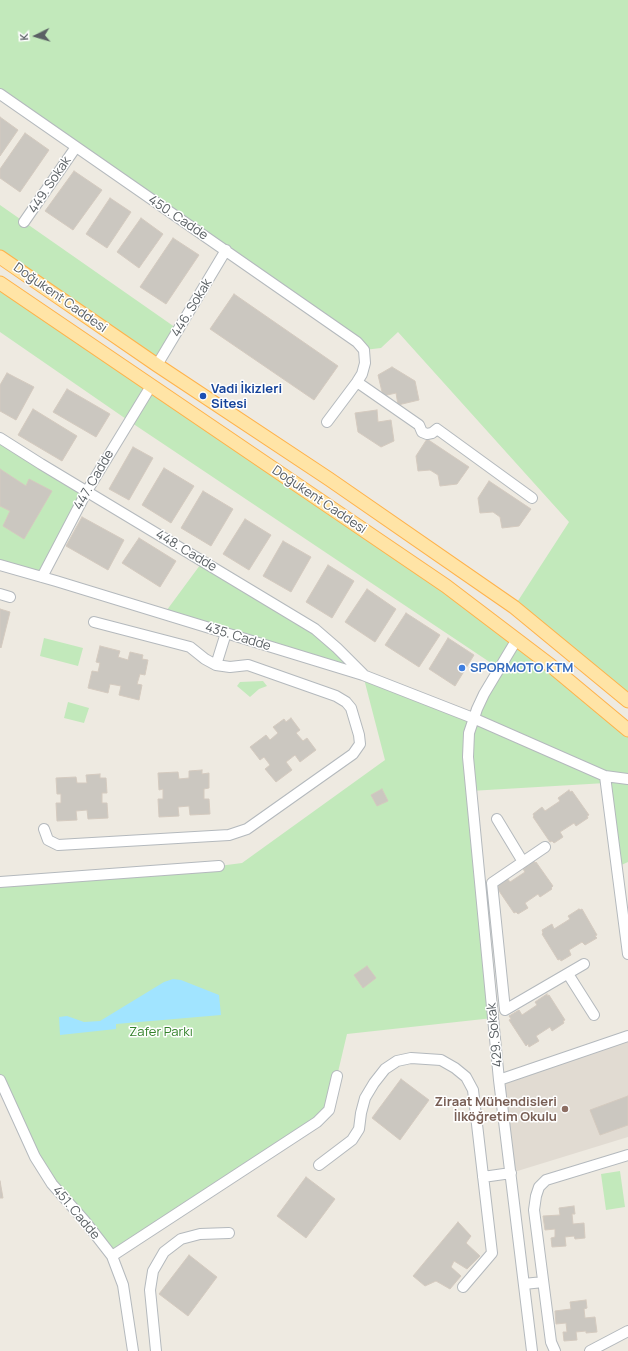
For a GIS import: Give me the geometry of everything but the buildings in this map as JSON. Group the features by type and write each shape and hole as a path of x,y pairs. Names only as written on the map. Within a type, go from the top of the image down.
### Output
{"main road":[{"name":"Doğukent Caddesi","path":"0,257 157,365 323,475 514,607 628,701"},
{"name":"Doğukent Caddesi","path":"0,283 446,586 550,665 628,730"}],"street":[{"name":"450. Cadde","path":"0,94 357,342 364,350 365,363 357,382"},
{"name":"449. Sokak","path":"24,222 76,147"},
{"name":"446. Sokak","path":"157,365 226,250"},
{"path":"328,422 357,382 419,425 422,432 427,434 432,433 437,429 532,498"},
{"name":"447. Cadde","path":"42,577 87,491 151,386"},
{"name":"448. Cadde","path":"0,438 315,629 337,648 363,675"},
{"name":"435. Cadde","path":"0,565 363,675 473,718 605,776 628,779"},
{"path":"0,594 10,597"},
{"path":"44,829 48,840 58,845 229,835 254,825 353,754 360,744 359,735 351,708 346,702 336,696 248,665 230,667 216,665 205,659 190,647 94,622"},
{"path":"216,665 226,633"},
{"name":"429. Sokak","path":"517,639 484,694 473,718 468,741 468,765 499,1080 532,1351"},
{"path":"605,776 625,916 628,954"},
{"path":"497,819 523,862"},
{"path":"545,847 492,883 505,1010 584,964"},
{"path":"0,882 220,866"},
{"path":"486,945 498,944"},
{"path":"568,974 594,1015"},
{"path":"499,1080 628,1036"},
{"path":"319,1165 352,1140 359,1129 365,1098 385,1069 396,1061 411,1058 426,1058 441,1060 455,1068 466,1078 473,1090 492,1253 463,1287"},
{"path":"112,1256 316,1122 329,1110 337,1076"},
{"name":"451. Cadde","path":"0,1080 35,1157 52,1184 84,1220 112,1256 123,1285 133,1351"},
{"path":"555,1351 551,1342 534,1210 539,1187 546,1180 628,1155"},
{"path":"483,1177 511,1173"},
{"path":"153,1351 156,1351 150,1290 153,1271 164,1252 181,1239 200,1234 230,1233"},
{"path":"524,1284 543,1282"},
{"path":"590,1351 628,1331"}],"shaded area":[{"name":"Ziraat Mühendisleri İlköğretim Okulu","path":"628,1036 628,1137 511,1173 499,1080"}],"green space":[{"path":"0,0 628,0 628,701 514,607 569,522 398,332 381,348 364,350 0,94"},
{"path":"0,205 179,330 157,365 0,257"},
{"name":"Zafer Parkı","path":"0,285 517,639 628,731 628,862 617,867 606,783 470,791 493,1018 347,1034 329,1110 112,1256 52,1184 0,1080 0,882 242,863 385,760 363,675 473,718 500,669 129,421 0,332"},
{"path":"0,438 87,491 42,577 0,565"},
{"path":"203,561 315,629 363,675 164,614"},
{"path":"44,638 83,648 78,666 40,656"},
{"path":"263,681 267,686 259,689 250,697 237,686 240,682"},
{"path":"68,702 89,708 84,723 64,718"},
{"path":"620,1171 625,1207 606,1210 601,1174"}],"water":[{"path":"173,979 181,980 219,995 221,1015 116,1024 116,1029 60,1035 59,1017 67,1016 84,1022 100,1021 164,982"}],"place":[{"name":"Vadi İkizleri Sitesi","path":"203,396"},
{"name":"SPORMOTO KTM","path":"462,668"},
{"name":"Ziraat Mühendisleri İlköğretim Okulu","path":"565,1109"}]}
